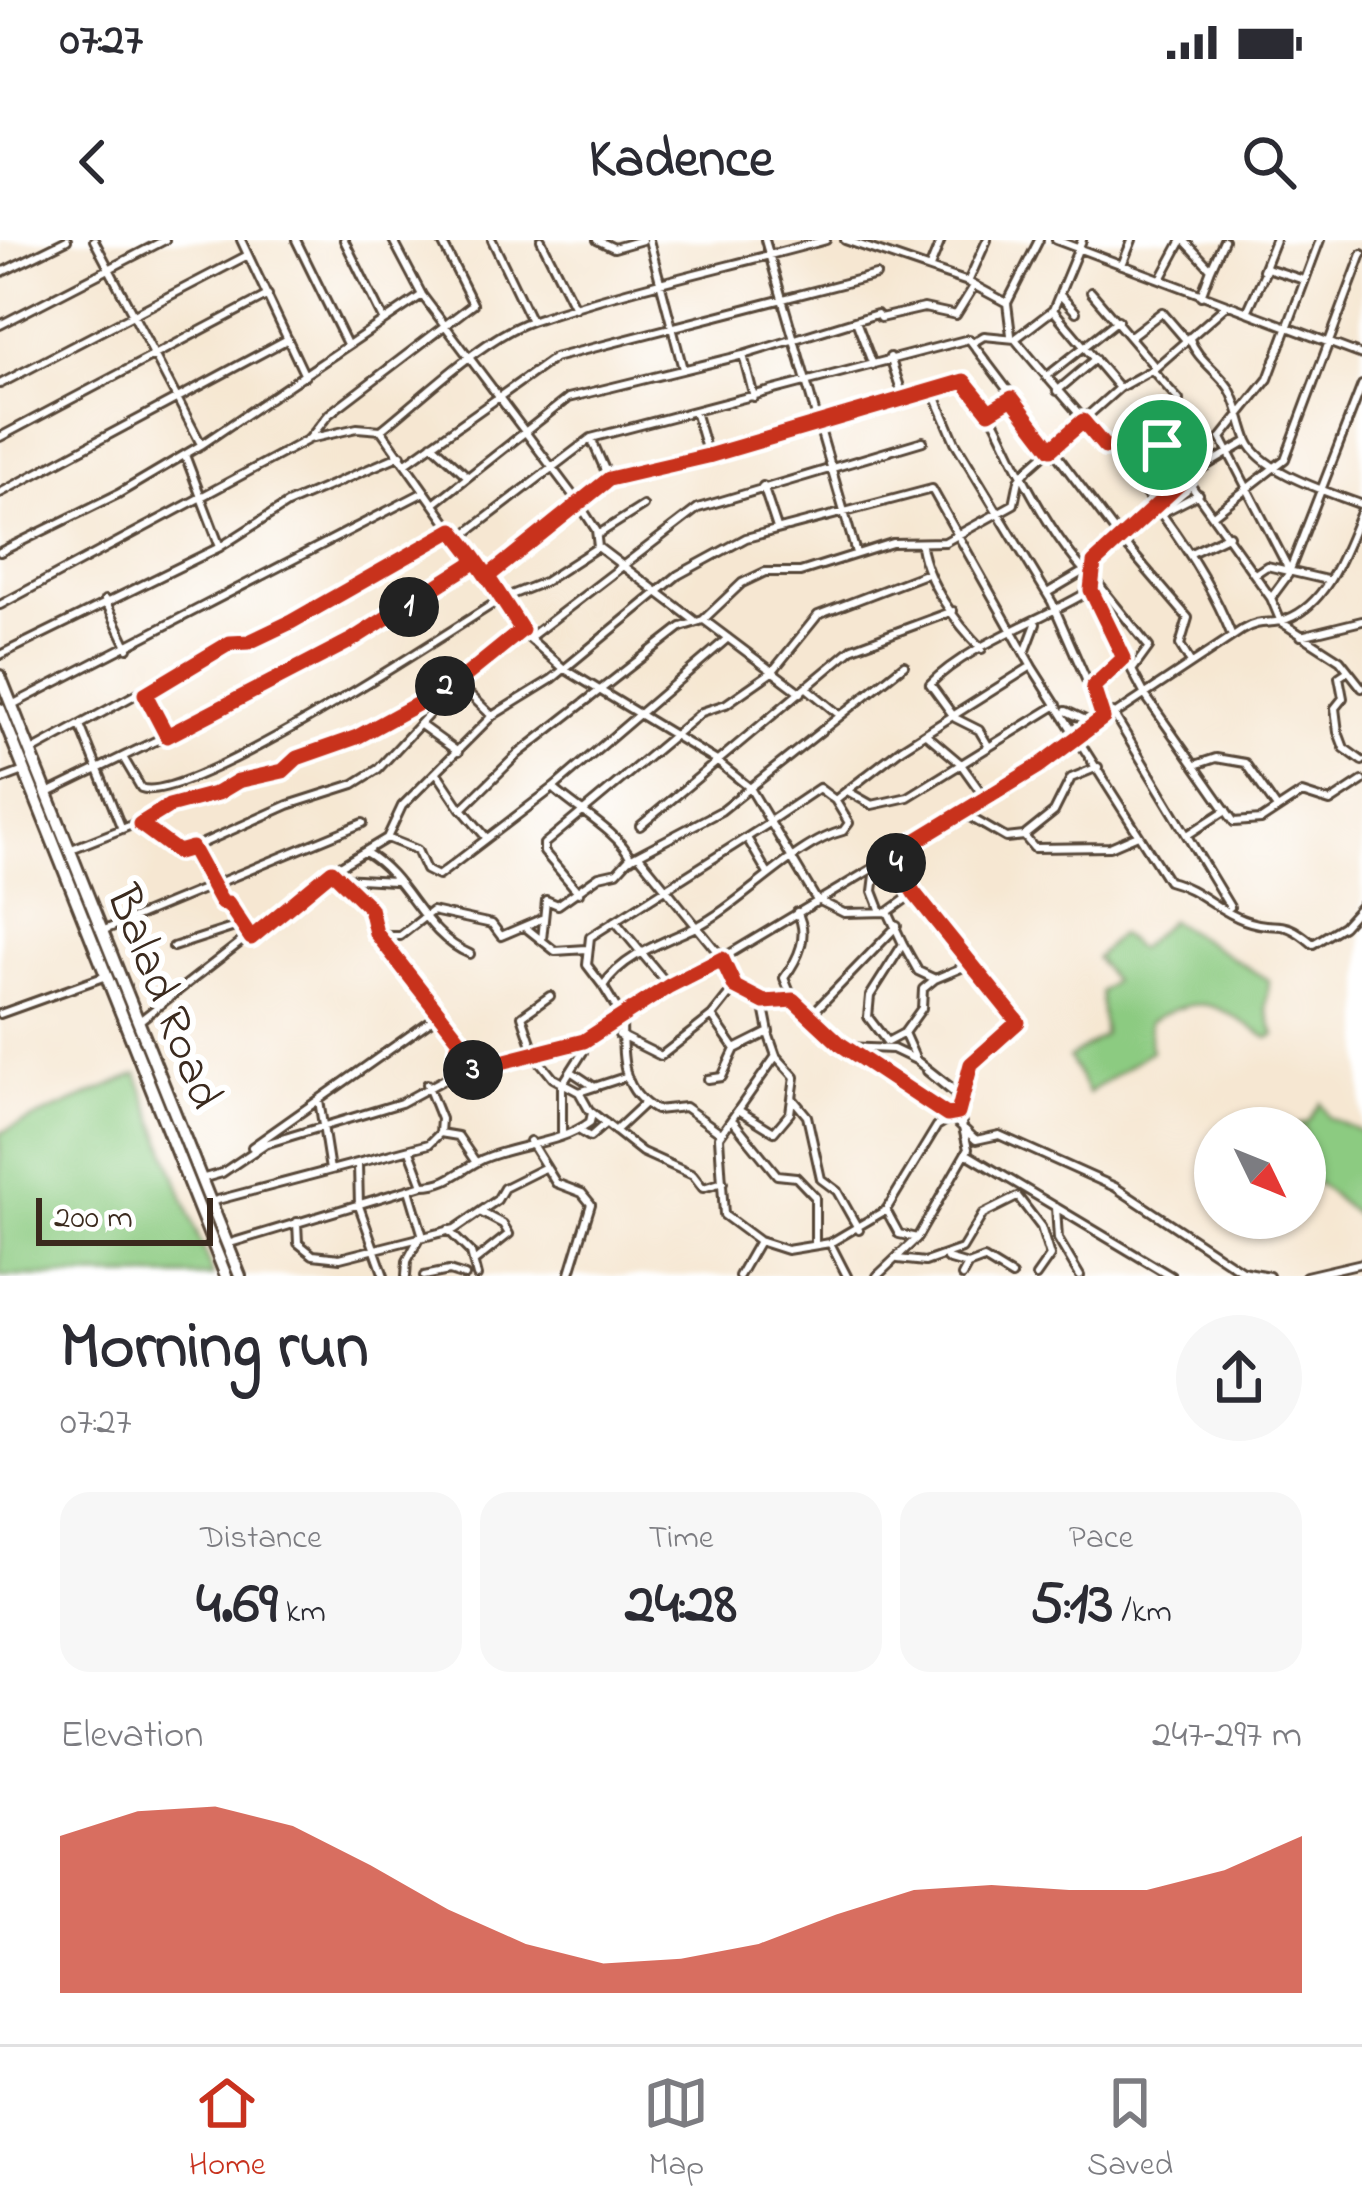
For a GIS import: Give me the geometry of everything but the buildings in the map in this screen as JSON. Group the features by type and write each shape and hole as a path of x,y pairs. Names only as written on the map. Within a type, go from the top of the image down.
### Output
{"highway":[{"name":"Balad Road","path":"0,676 25,771 226,1276"},
{"name":"Balad Road","path":"6,707 30,752 240,1276"}],"street":[{"path":"0,273 67,240"},
{"path":"94,240 137,313 201,445"},
{"path":"0,326 164,240"},
{"path":"241,240 305,376"},
{"path":"296,240 346,342"},
{"path":"344,240 383,319"},
{"path":"393,240 422,295 578,502 597,535 598,547 655,595 684,608 839,714"},
{"path":"309,439 328,414 473,301 441,240"},
{"path":"492,240 531,321"},
{"path":"541,240 575,308"},
{"path":"597,240 614,248 645,240 683,369"},
{"path":"765,240 785,295 805,384 856,553"},
{"path":"0,605 309,439 357,428 381,430 472,358 531,321 659,281 826,240"},
{"path":"846,240 930,267 1007,303"},
{"path":"887,252 891,240"},
{"path":"930,267 940,240"},
{"path":"435,503 568,398 743,355 856,321 924,308 956,315 988,240"},
{"path":"1039,240 1007,303 1013,337 1189,554 1224,607 1232,636"},
{"path":"1056,240 1080,244 1122,265 1362,356"},
{"path":"1122,265 1132,240"},
{"path":"1161,279 1183,240 1211,268"},
{"path":"1201,296 1224,240"},
{"path":"1247,312 1275,240"},
{"path":"1288,570 1250,487 1221,438 1268,379 1320,240"},
{"path":"460,538 591,438 805,384 890,357 984,336 1013,337 1054,310 1080,244"},
{"path":"1213,515 1287,455 1362,254"},
{"path":"0,384 248,255"},
{"path":"1263,271 1269,268 1304,280"},
{"path":"406,464 554,358 876,275"},
{"path":"1091,292 1132,335 1179,400 1174,428 1162,445"},
{"path":"0,437 268,295"},
{"path":"0,552 201,445 305,376 346,342 422,295"},
{"path":"1060,295 1076,312"},
{"path":"462,809 518,754 748,580 765,572 800,572 908,541 921,546 959,534 1014,504 1022,475 1119,388 1154,369 1227,304"},
{"path":"1054,310 1119,388"},
{"path":"1132,335 1162,312 1198,356 1218,370 1248,441 1299,483 1362,507 1314,604 1281,622"},
{"path":"1046,377 1118,320"},
{"path":"856,321 873,365"},
{"path":"0,493 288,339"},
{"path":"973,342 1118,536 1188,619 1180,645 1191,664"},
{"path":"743,355 754,397"},
{"path":"890,357 904,399"},
{"path":"1057,391 1095,359"},
{"path":"487,577 609,479 708,456 964,381 989,412 1022,475 1084,571 1149,647 1133,669"},
{"path":"1271,598 1288,570 1362,386"},
{"path":"934,392 955,442 1047,593 1103,718"},
{"path":"989,412 1012,398"},
{"path":"695,411 708,456"},
{"path":"381,430 529,638 563,668 715,760 750,788 816,899 844,913 884,911 914,893"},
{"path":"591,438 609,479"},
{"path":"529,638 698,508 922,441"},
{"path":"1248,441 1187,477 1156,510 1118,536 1095,559 1091,590 1145,695 1198,764 1234,822 1251,824 1302,793 1330,802 1362,781"},
{"path":"432,444 467,476"},
{"path":"1105,447 1162,445"},
{"path":"1162,445 1229,535 1271,598 1281,622"},
{"path":"184,455 220,547"},
{"path":"0,655 220,547 287,504 401,455"},
{"path":"763,486 778,529"},
{"path":"138,1022 332,871 387,838 402,806 492,716 728,545 840,510 932,489 1032,667 1168,881 1198,889 1244,920 1294,926 1313,944 1343,926 1362,905"},
{"path":"6,707 424,492"},
{"path":"1156,510 1199,494"},
{"path":"597,535 643,506"},
{"path":"30,752 145,694 230,643 249,642 291,622 453,530"},
{"path":"1189,554 1229,535"},
{"path":"921,546 928,573 982,649"},
{"path":"124,759 142,788 168,790 266,742 501,598 544,582 598,547"},
{"path":"1255,574 1284,555"},
{"path":"47,794 350,641 476,561"},
{"path":"1267,566 1327,580"},
{"path":"1047,593 1084,571"},
{"path":"579,893 544,852 544,844 702,712 726,704 772,672 818,615 928,573"},
{"path":"1095,599 1101,587"},
{"path":"988,747 980,730 955,718 930,684 982,649 1036,624 1091,590"},
{"path":"105,600 128,648"},
{"path":"640,826 853,648 952,611"},
{"path":"239,1159 265,1144 428,1088 454,1074 558,1052 584,1041 963,813 1260,619 1281,622 1348,671 1362,688"},
{"path":"1301,636 1362,621"},
{"path":"1025,653 1036,624"},
{"path":"140,824 178,852 288,805 354,784 394,754 458,682 522,630"},
{"path":"387,838 416,850 426,870 438,876 553,788 728,638"},
{"path":"1093,687 1124,658"},
{"path":"542,940 546,900 558,905 710,819 904,665"},
{"path":"835,800 874,768 1032,667"},
{"path":"1348,671 1339,677 1343,698 1335,715 1344,748 1362,761"},
{"path":"458,682 492,716"},
{"path":"69,850 238,781 283,771 297,758 343,743 458,682"},
{"path":"145,694 167,736"},
{"path":"1060,707 1094,724"},
{"path":"849,792 872,805 899,800 1060,707"},
{"path":"1113,712 1231,910"},
{"path":"80,725 122,829"},
{"path":"421,725 458,752"},
{"path":"927,735 960,763 986,798"},
{"path":"1198,764 1216,758 1245,763 1276,807"},
{"path":"963,813 1006,838 1024,836 1054,812 1071,778 1098,766"},
{"path":"0,780 25,771"},
{"path":"437,773 485,836"},
{"path":"553,788 578,814 620,838 667,888 722,959 735,987 764,1002 793,1000"},
{"path":"603,986 643,952 697,926 768,874 849,825 835,800 819,788 590,938 587,965 622,1016 618,1037 626,1077 656,1110 685,1107 721,1133"},
{"path":"1189,834 1226,809"},
{"path":"102,931 363,823"},
{"path":"1024,836 1034,848 1110,848 1138,835"},
{"path":"747,838 768,874"},
{"path":"192,848 251,938"},
{"path":"365,852 440,936 470,954"},
{"path":"891,856 914,893 1018,1022 971,1064 958,1114"},
{"path":"876,865 873,891 897,926 918,971 934,979"},
{"path":"332,871 370,908 379,936 459,1039 476,1069"},
{"path":"341,878 394,881"},
{"path":"796,911 803,924 799,957 784,978 793,1000 845,1047 947,1115 958,1114"},
{"path":"379,936 400,936 424,914 454,914 492,924 501,936 541,920"},
{"path":"615,921 669,986"},
{"path":"173,947 241,925"},
{"path":"808,1017 897,926"},
{"path":"525,928 555,951 588,949"},
{"path":"903,944 870,996 868,1017 887,1042 904,1033 922,1008 923,989 934,979 974,963"},
{"path":"0,1014 106,976"},
{"path":"603,1029 661,1057 712,1016 735,987"},
{"path":"550,996 522,1016 536,1057 562,1085 578,1092 606,1124 661,1163 696,1177 703,1188 723,1182"},
{"path":"740,1111 774,1132 790,1113 793,1071 776,1055 764,1002"},
{"path":"201,1179 222,1173 440,1014"},
{"path":"712,1016 735,1049"},
{"path":"708,1079 722,1077 735,1049 768,1033"},
{"path":"877,1276 917,1238 967,1154 955,1088 926,1072 904,1033"},
{"path":"454,1074 459,1039"},
{"path":"562,1135 562,1085 584,1041"},
{"path":"845,1047 893,1049 916,1060"},
{"path":"558,1052 571,1071 592,1085"},
{"path":"721,1133 734,1122 776,1055"},
{"path":"578,1092 626,1077"},
{"path":"428,1088 441,1119 440,1133"},
{"path":"793,1099 807,1116 820,1179 837,1191 859,1230"},
{"path":"319,1100 330,1170"},
{"path":"615,1131 645,1103"},
{"path":"227,1244 410,1193 423,1185 442,1184 474,1163 530,1141 579,1130 592,1112"},
{"path":"958,1114 979,1142 1005,1137 1115,1187 1242,1271 1268,1276"},
{"path":"721,1133 726,1220 759,1241 791,1251 830,1243 886,1210 947,1115"},
{"path":"734,1122 777,1174 796,1178 815,1197 815,1244"},
{"path":"579,1130 590,1137 606,1124"},
{"path":"210,1202 410,1151 440,1133 458,1136 474,1154 474,1163"},
{"path":"530,1141 556,1183 582,1193 591,1204 568,1276"},
{"path":"410,1151 423,1185"},
{"path":"967,1154 1171,1276"},
{"path":"358,1164 358,1206 369,1247 384,1276"},
{"path":"297,1222 298,1243 313,1255 340,1258 422,1233 448,1231 482,1213 503,1189 544,1168"},
{"path":"1011,1183 1050,1256 1036,1276"},
{"path":"406,1276 407,1261 422,1233 410,1193"},
{"path":"944,1257 966,1245 983,1214 1017,1197"},
{"path":"1056,1207 1058,1239 1079,1276"},
{"path":"886,1210 899,1234 917,1238"},
{"path":"475,1261 509,1234 503,1224 482,1213"},
{"path":"448,1231 475,1261 477,1276"},
{"path":"740,1276 759,1241"},
{"path":"830,1243 847,1276"},
{"path":"898,1259 944,1257 968,1265 984,1259 1012,1276"},
{"path":"1306,1276 1362,1263"},
{"path":"962,1276 968,1265"},
{"path":"748,1268 754,1276"},
{"path":"424,1276 448,1271 465,1276"}],"green space":[{"path":"1170,920 1268,980 1266,1008 1275,1035 1268,1038 1211,1006 1184,1006 1149,1022 1151,1051 1088,1093 1069,1058 1104,1035 1100,992 1113,981 1096,958 1119,934 1138,949"},
{"path":"137,1074 213,1276 0,1276 0,1133"},
{"path":"1326,1113 1362,1132 1362,1220 1326,1190"}],"route":[{"path":"1162,445 1105,447 1083,421 1051,449 1012,398 989,412 964,381 708,456 619,475 592,490 487,577 476,561 434,592 350,641 167,736 145,694 230,643 249,642 291,622 453,530 476,561 522,630 458,682 357,737 297,758 283,771 238,781 218,793 169,806 140,824 178,852 192,848 222,903 228,903 251,938 332,871 341,878 352,895 370,908 376,933 459,1039 454,1074 558,1052 584,1041 699,968 722,959 735,987 764,1002 793,1000 840,1044 947,1115 958,1113 961,1086 971,1064 1014,1031 1018,1022 914,893 891,856 1039,766 1103,718 1093,687 1124,658 1091,590 1094,563 1187,477 1162,445"}]}
